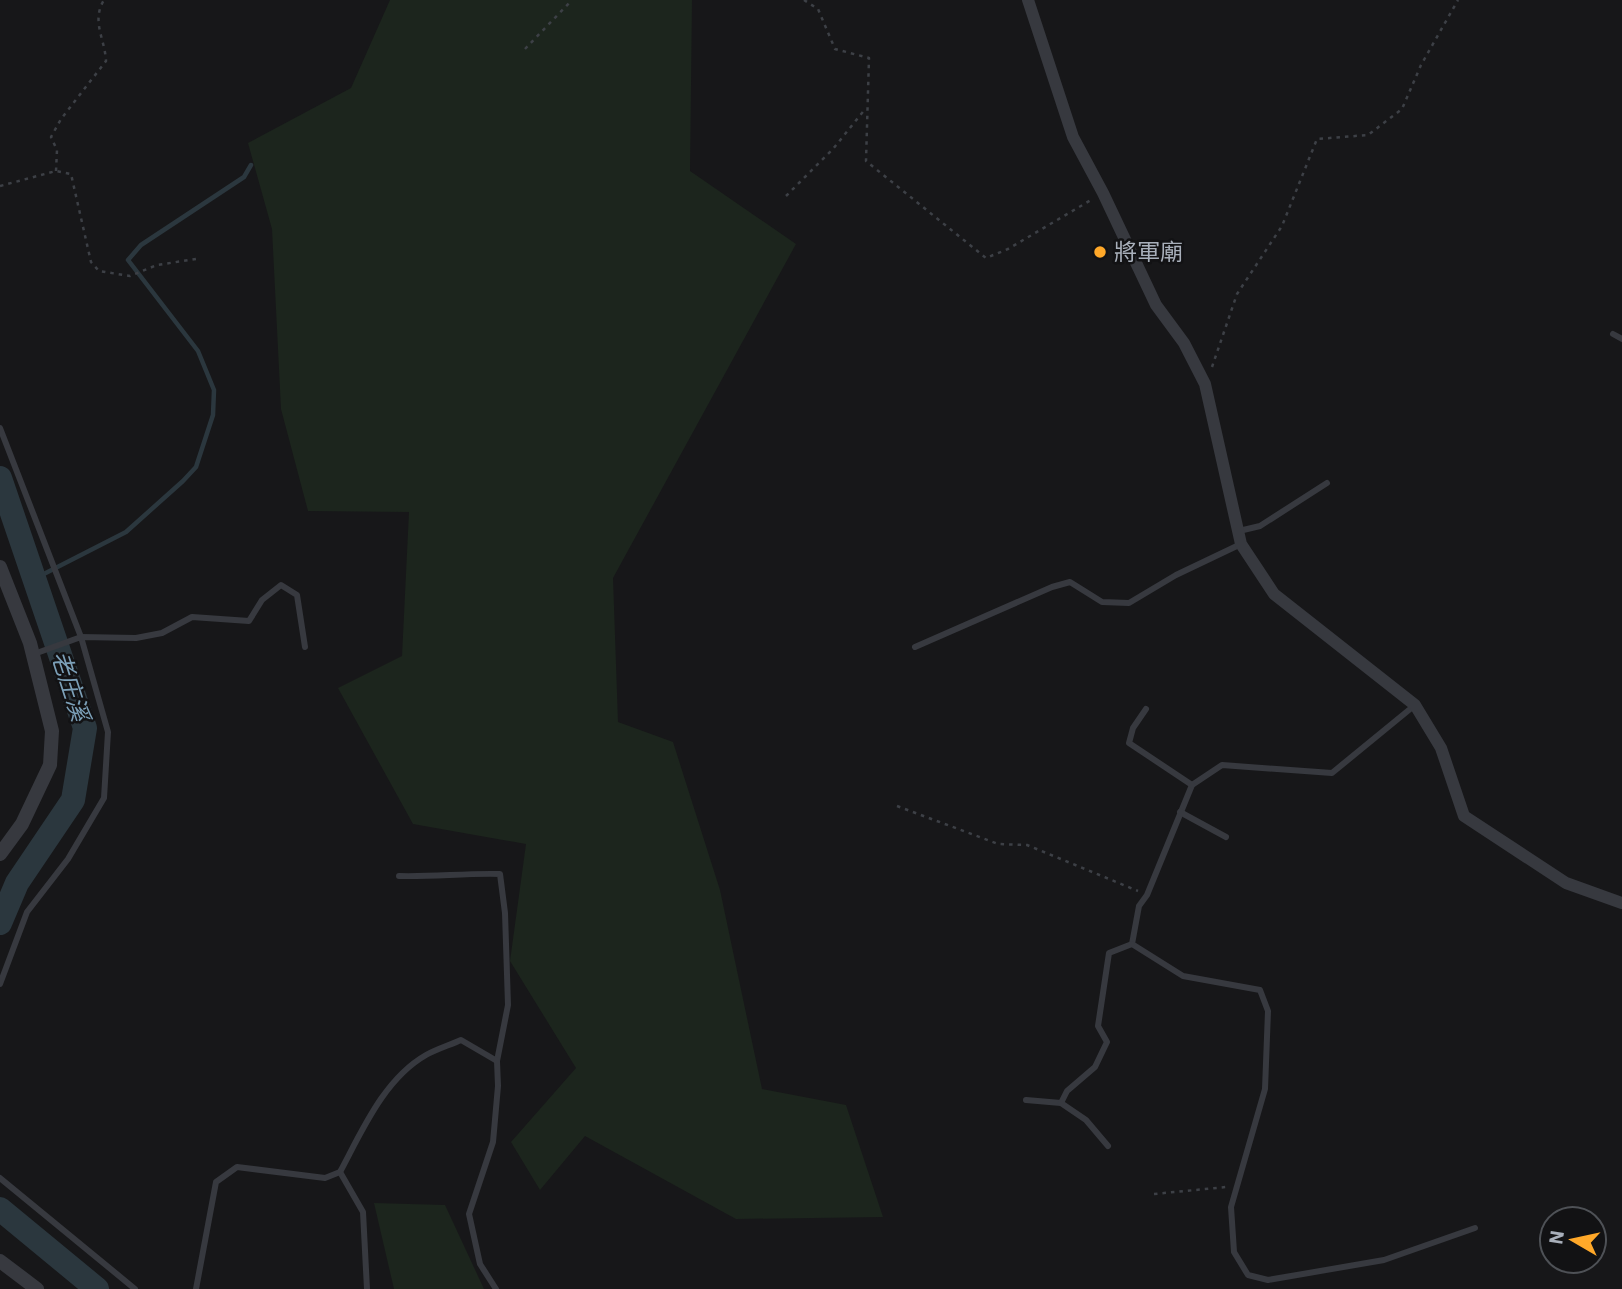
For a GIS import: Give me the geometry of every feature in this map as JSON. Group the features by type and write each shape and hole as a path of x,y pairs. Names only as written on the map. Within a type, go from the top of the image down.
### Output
{"street":[{"path":"1028,0 1073,137 1156,305 1184,343 1205,384 1240,537 1274,594 1415,705 1441,748 1464,816 1566,883 1622,902"},
{"path":"0,567 33,655 52,731 50,765 22,824 0,854"},
{"path":"0,1261 37,1289"}],"lane":[{"path":"1613,334 1622,339"},
{"path":"0,429 81,637 108,732 104,798 68,859 27,912 0,985"},
{"path":"915,647 1052,587 1070,583 1102,602 1129,603 1327,483"},
{"path":"33,655 81,637 136,638 162,633 192,617 250,621 262,600 281,585 297,595 305,647"},
{"path":"1132,944 1139,906 1147,895 1192,785 1223,765 1332,773 1415,705"},
{"path":"1146,709 1133,728 1129,743 1192,785"},
{"path":"1180,813 1226,837"},
{"path":"400,876 500,874 505,914 508,1005 497,1061 498,1086 493,1142 468,1214 480,1264 496,1289"},
{"path":"1061,1103 1067,1091 1095,1067 1107,1042 1098,1026 1109,953 1132,944"},
{"path":"1132,944 1183,976 1260,990 1268,1011 1265,1089 1231,1207 1234,1252 1248,1275 1268,1280 1384,1260 1475,1228"},
{"path":"196,1289 216,1182 237,1167 325,1178 340,1172 365,1125 398,1076 426,1055 461,1040 497,1061"},
{"path":"1026,1100 1061,1103 1086,1120 1108,1146"},
{"path":"340,1172 363,1212 366,1289"},
{"path":"0,1178 135,1289"}],"path":[{"path":"56,171 57,150 51,137 106,61 105,45 97,29 104,0"},
{"path":"525,49 572,0"},
{"path":"804,0 818,9 835,49 869,58 866,161 986,258 1009,249 1103,193"},
{"path":"1205,384 1237,294 1282,226 1317,139 1368,135 1402,109 1421,65 1458,0"},
{"path":"786,196 833,149 866,108"},
{"path":"0,186 56,171 71,174 91,262 99,271 130,276 157,265 196,259"},
{"path":"897,806 998,844 1027,845 1147,895"},
{"path":"1154,1195 1237,1186"}],"shaded area":[{"path":"390,0 692,0 690,171 796,244 613,578 618,722 673,742 720,890 762,1089 846,1105 883,1217 736,1219 585,1136 540,1190 511,1142 576,1068 510,961 526,844 413,824 338,688 402,656 409,512 308,511 281,409 272,229 248,143 351,88"},
{"path":"374,1203 445,1205 484,1289 394,1289"}],"waterway":[{"path":"34,579 126,532 196,467 213,415 214,390 198,351 128,260 141,245 244,177 251,165"},
{"name":"老庄溪","path":"0,478 85,728 73,800 17,883 0,923"},
{"name":"老庄溪","path":"0,1209 97,1289"},
{"name":"老庄溪","path":"0,1216 4,1212"}],"place":[{"name":"將軍廟","path":"1100,252"}]}
